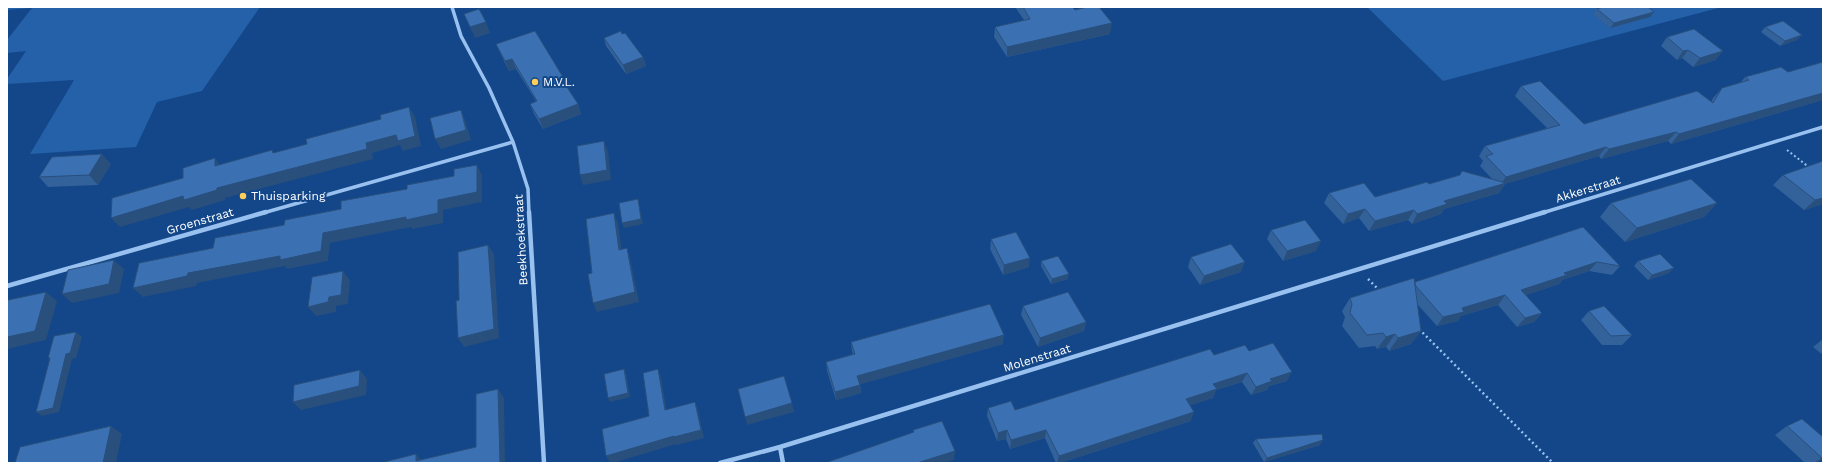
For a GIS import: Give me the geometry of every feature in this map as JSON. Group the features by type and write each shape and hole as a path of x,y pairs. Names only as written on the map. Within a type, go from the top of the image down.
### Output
{"street":[{"name":"Beekhoekstraat","path":"452,7 460,36 489,88 513,142 528,189 544,463"},
{"name":"Akkerstraat","path":"1359,270 1823,127"},
{"name":"Groenstraat","path":"7,286 513,142"},
{"name":"Molenstraat","path":"720,463 780,447 1359,270"},
{"path":"780,447 783,463"}],"path":[{"path":"1776,141 1811,169"},
{"path":"1359,270 1385,296"},
{"path":"1418,328 1553,463"}],"shaded area":[{"path":"7,7 260,7 202,91 157,102 136,147 30,154 74,80 7,84 7,79 26,51 7,53 7,40 32,8 7,10"},
{"path":"1367,7 1722,7 1443,81"}],"building":[{"path":"1023,7 1072,7 1075,10 1087,7 1099,7 1112,23 1007,47 995,27 1030,19"},
{"path":"1603,7 1648,7 1654,12 1614,23 1597,9"},
{"path":"479,9 486,22 470,27 464,14"},
{"path":"1783,21 1802,35 1785,41 1765,27"},
{"path":"1694,29 1723,51 1700,58 1688,50 1683,51 1667,37"},
{"path":"535,31 563,77 561,78 578,104 539,119 530,104 537,101 512,59 505,61 496,44"},
{"path":"621,31 622,34 625,33 643,57 623,65 604,38"},
{"path":"1823,62 1823,93 1679,134 1676,132 1609,149 1606,147 1506,177 1486,156 1493,154 1485,146 1560,125 1521,86 1540,81 1584,124 1697,91 1713,103 1722,88 1749,80 1745,77 1781,67 1788,72"},
{"path":"409,107 415,136 398,141 396,135 366,143 367,149 217,188 217,190 184,200 183,196 111,218 112,198 183,178 183,168 215,158 215,166 272,150 273,153 307,144 306,139 381,119 380,115"},
{"path":"461,110 466,130 435,139 430,118"},
{"path":"604,141 607,170 580,175 577,146"},
{"path":"102,154 89,175 39,177 52,157"},
{"path":"1823,161 1823,198 1815,200 1783,175"},
{"path":"477,165 477,192 438,200 438,213 406,220 406,217 323,233 321,251 280,260 280,256 188,273 187,276 133,288 139,263 213,248 215,238 284,225 285,220 341,209 341,201 407,189 407,185 454,176 454,169"},
{"path":"1462,171 1506,183 1444,201 1447,204 1417,214 1414,210 1375,221 1365,209 1348,214 1329,193 1364,183 1375,197 1427,182 1429,184 1460,175"},
{"path":"1691,179 1717,203 1637,228 1611,203"},
{"path":"638,199 641,219 622,223 619,203"},
{"path":"614,213 619,250 627,248 635,292 593,303 588,274 592,273 586,219"},
{"path":"1305,220 1321,241 1287,251 1271,230"},
{"path":"1583,227 1620,266 1597,262 1564,273 1567,275 1521,290 1542,313 1525,318 1505,295 1462,308 1464,312 1443,317 1415,285 1415,282"},
{"path":"1016,232 1030,258 1004,265 991,239"},
{"path":"1231,244 1245,262 1204,276 1191,257"},
{"path":"488,245 494,329 458,338 456,301 459,300 458,252"},
{"path":"1660,254 1674,268 1652,275 1638,261"},
{"path":"1058,256 1069,274 1052,279 1041,261"},
{"path":"114,260 109,284 62,294 68,270"},
{"path":"343,271 341,295 329,297 328,302 308,307 312,277"},
{"path":"1414,278 1421,331 1398,338 1395,334 1386,337 1383,333 1367,335 1350,313 1352,304 1350,298"},
{"path":"46,292 35,331 7,337 8,300"},
{"path":"1068,292 1086,322 1040,338 1023,306"},
{"path":"990,304 1004,335 857,376 860,385 835,392 826,362 855,354 851,342"},
{"path":"1604,306 1632,335 1611,336 1589,311"},
{"path":"76,332 70,353 66,354 53,408 36,412 54,336"},
{"path":"1273,343 1292,372 1270,379 1272,381 1256,387 1247,373 1213,384 1217,389 1186,399 1194,412 1059,456 1046,430 1011,440 1007,430 998,433 988,408 1011,401 1015,410 1210,349 1214,355 1245,345 1249,351"},
{"path":"624,369 628,393 608,398 604,374"},
{"path":"658,369 665,410 695,402 701,430 674,436 606,456 602,429 649,416 643,373"},
{"path":"360,370 359,386 293,402 294,385"},
{"path":"784,376 792,403 745,417 738,389"},
{"path":"498,389 500,463 380,463 416,454 416,461 476,447 476,394"},
{"path":"1802,419 1823,437 1822,458 1787,426"},
{"path":"942,421 955,451 917,463 825,463 914,432 913,430"},
{"path":"111,426 103,463 15,463 20,447"},
{"path":"1322,434 1323,440 1267,458 1256,439"}],"place":[{"name":"M.V.L.","path":"535,82"},
{"name":"Thuisparking","path":"243,196"}]}
